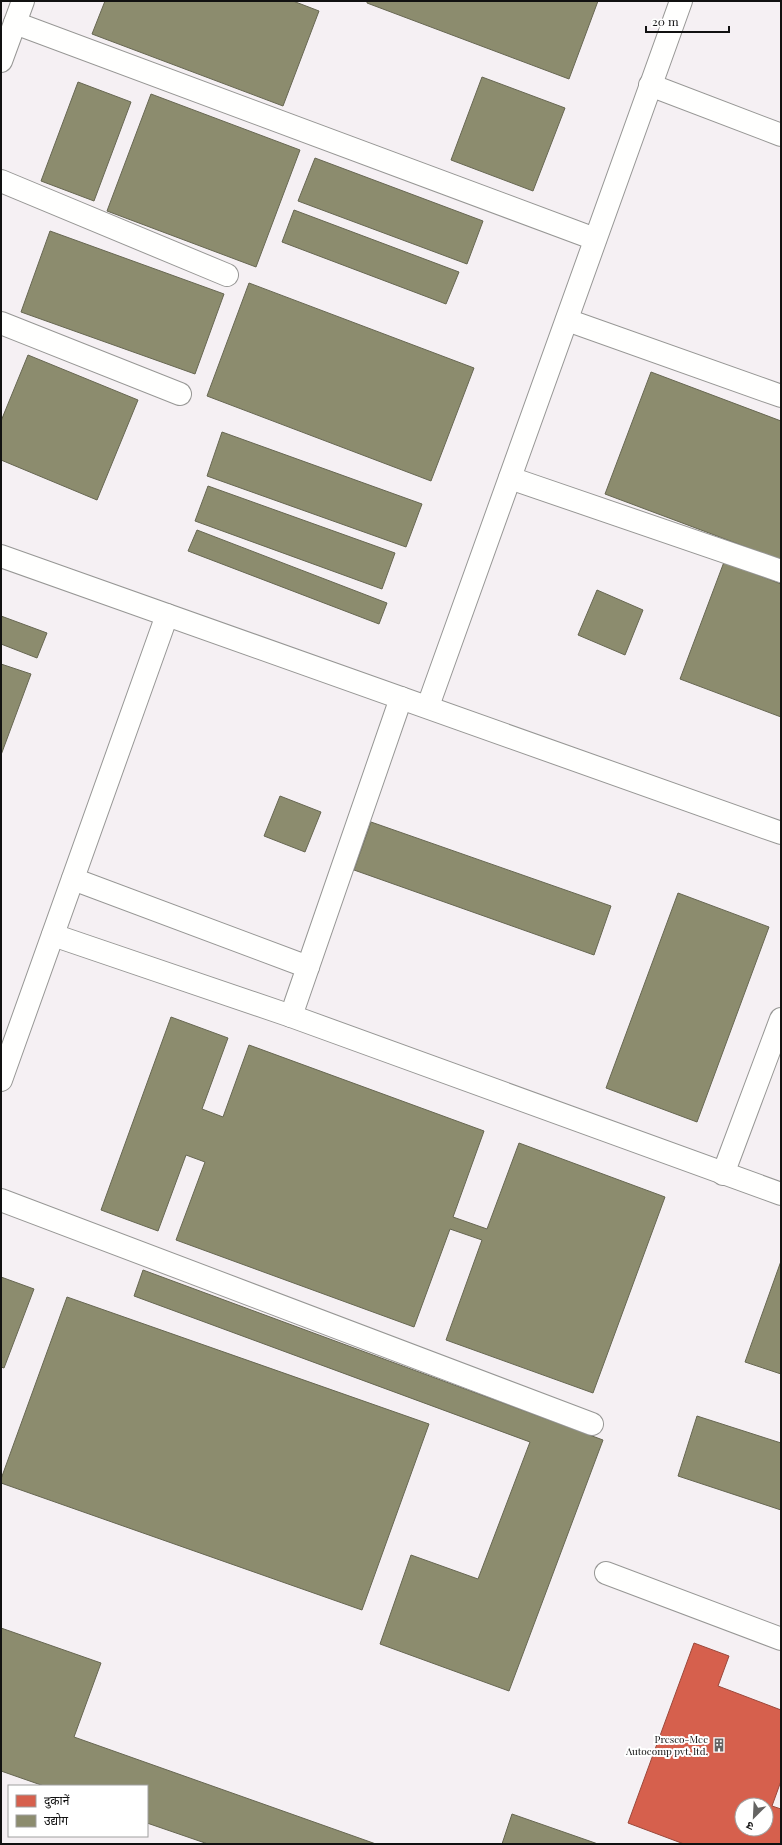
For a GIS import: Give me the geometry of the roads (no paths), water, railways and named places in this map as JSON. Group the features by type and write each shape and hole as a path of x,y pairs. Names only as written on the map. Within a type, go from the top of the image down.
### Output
{"lane":[{"path":"1,61 23,1"},
{"path":"428,706 681,1"},
{"path":"15,23 595,239"},
{"path":"650,86 781,135"},
{"path":"1,181 227,275"},
{"path":"567,320 781,396"},
{"path":"1,323 180,394"},
{"path":"510,478 781,571"},
{"path":"1,556 400,698 428,706 781,833"},
{"path":"1,1080 167,615"},
{"path":"291,1016 400,698"},
{"path":"73,879 308,967"},
{"path":"53,935 291,1016 781,1194"},
{"path":"724,1174 781,1019"},
{"path":"1,1200 592,1424"},
{"path":"606,1573 781,1639"}],"place":[{"name":"Presco-Mec Autocomp pvt. ltd.","path":"719,1745"}]}
